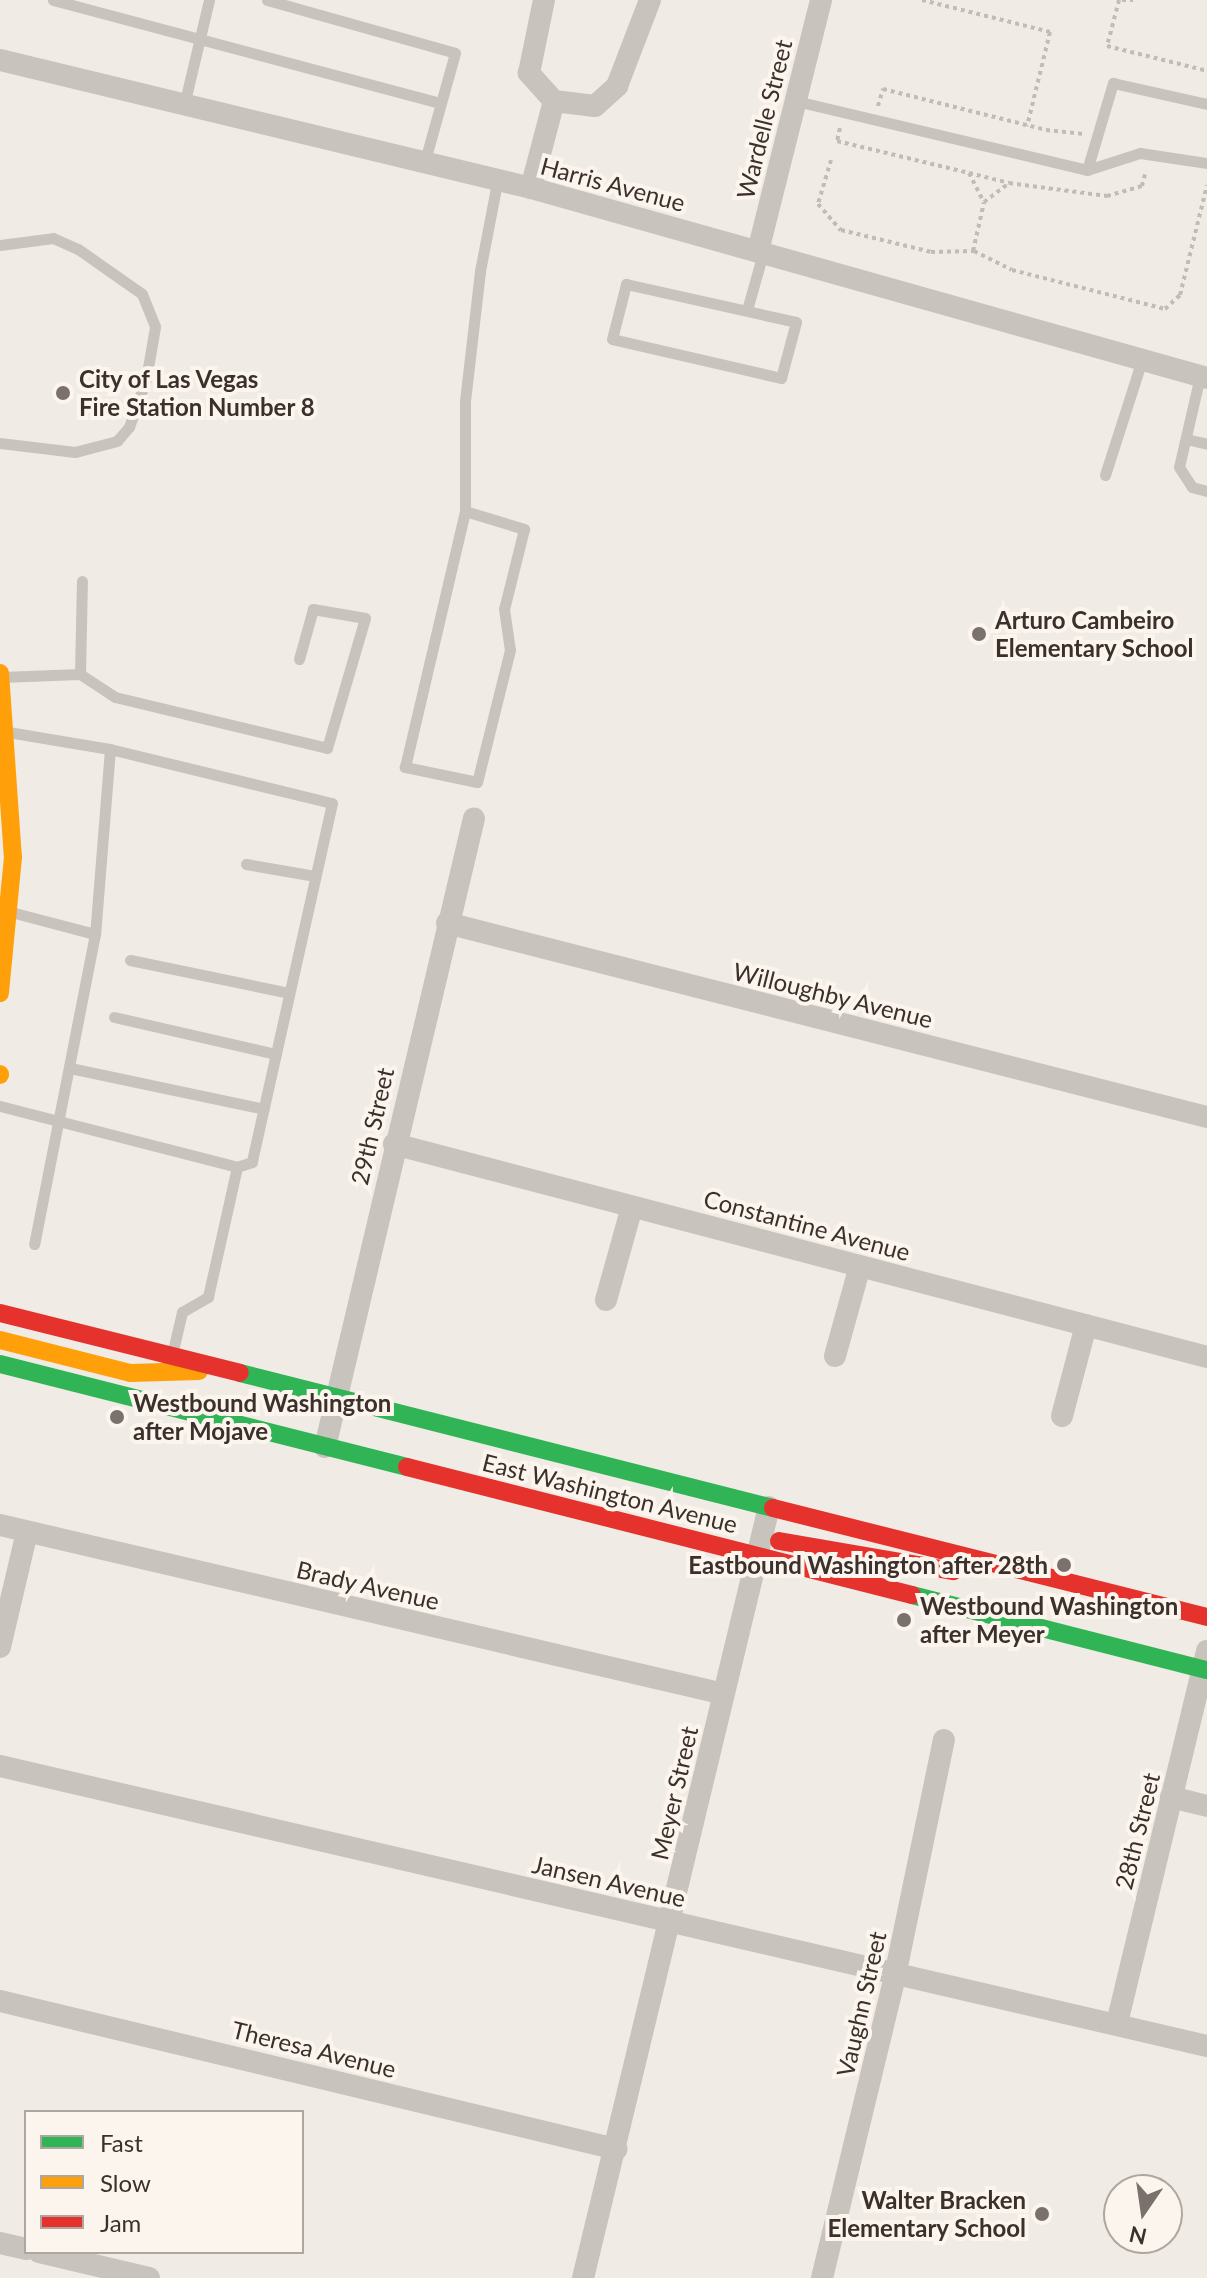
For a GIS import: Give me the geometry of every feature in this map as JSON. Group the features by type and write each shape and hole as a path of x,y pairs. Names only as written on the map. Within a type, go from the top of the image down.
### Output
{"main road":[{"path":"0,675 8,732 6,923 0,993"},
{"name":"East Washington Avenue","path":"0,1313 1207,1617"},
{"path":"0,1340 130,1373 225,1369"},
{"name":"East Washington Avenue","path":"0,1364 325,1447 760,1546 1205,1663"},
{"path":"760,1546 945,1570 1047,1577"}],"street":[{"path":"544,0 529,73 554,101 595,106 617,86 650,0"},
{"name":"Wardelle Street","path":"761,252 821,0"},
{"name":"Harris Avenue","path":"0,60 497,183 531,188 1204,377"},
{"path":"531,188 554,101"},
{"name":"29th Street","path":"325,1447 394,1144 474,818"},
{"name":"Willoughby Avenue","path":"447,923 1207,1117"},
{"name":"Constantine Avenue","path":"394,1144 1207,1357"},
{"path":"606,1300 632,1207"},
{"path":"835,1356 860,1266"},
{"path":"1062,1416 1086,1325"},
{"name":"Meyer Street","path":"583,2278 769,1507"},
{"name":"Brady Avenue","path":"0,1525 724,1694"},
{"path":"0,1647 27,1532"},
{"name":"28th Street","path":"1117,2023 1205,1663"},
{"name":"Vaughn Street","path":"822,2278 896,1971 944,1740"},
{"name":"Jansen Avenue","path":"0,1766 670,1922 896,1971 1207,2046"},
{"path":"1171,1797 1207,1806"},
{"name":"Theresa Avenue","path":"0,2001 616,2149"},
{"path":"0,2243 24,2249"},
{"path":"47,2254 149,2278"}],"lane":[{"path":"53,0 441,103"},
{"path":"184,105 209,0"},
{"path":"267,0 455,53 424,164"},
{"path":"1087,170 1113,83 1207,104"},
{"path":"796,101 1087,170 1140,153 1207,163"},
{"path":"465,511 524,529 504,609 510,650 477,782 405,767 465,511 465,401 480,271 497,183"},
{"path":"0,245 53,238 78,249 142,294 155,327 146,379 129,427 117,441 75,452 0,443"},
{"path":"747,310 761,252"},
{"path":"626,284 747,310 796,322 781,378 612,339 626,284"},
{"path":"1105,475 1142,360"},
{"path":"1204,377 1179,467 1192,487 1207,491"},
{"path":"1186,439 1207,444"},
{"path":"80,674 82,581"},
{"path":"0,675 80,674 115,697 327,748 365,618 313,609 299,659"},
{"path":"0,1106 237,1167 252,1162 332,803 110,749 8,732"},
{"path":"34,1244 95,934 110,749"},
{"path":"246,864 315,876"},
{"path":"6,923 95,934"},
{"path":"130,960 289,993"},
{"path":"114,1017 276,1054"},
{"path":"70,1068 264,1109"},
{"path":"172,1356 182,1312 208,1297 237,1167"}],"path":[{"path":"922,0 1050,32 1027,126"},
{"path":"1133,0 1121,0 1107,46 1207,71"},
{"path":"874,120 883,89 1027,126 1097,136"},
{"path":"844,112 837,141 1009,183 1107,196 1129,193 1142,186 1143,170 1156,171"},
{"path":"831,160 818,204 841,230 931,252 973,251 1012,270 1165,309 1180,295 1207,185"},
{"path":"969,173 984,202 973,251"},
{"path":"984,202 1009,183"}],"traffic: fast":[{"path":"0,1364 407,1467"},
{"path":"240,1373 773,1508"},
{"path":"912,1595 1207,1670"}],"traffic: slow":[{"path":"0,673 13,857 0,993"},
{"path":"0,1340 130,1373 199,1371"}],"traffic: jam":[{"path":"0,1313 240,1373"},
{"path":"407,1467 912,1595"},
{"path":"773,1508 1207,1617"},
{"path":"779,1541 953,1571"}],"place":[{"name":"City of Las Vegas Fire Station Number 8","path":"63,393"},
{"name":"Arturo Cambeiro Elementary School","path":"979,634"},
{"name":"Westbound Washington after Mojave","path":"117,1417"},
{"name":"Eastbound Washington after 28th","path":"1064,1565"},
{"name":"Westbound Washington after Meyer","path":"904,1620"},
{"name":"Walter Bracken Elementary School","path":"1042,2214"}]}
